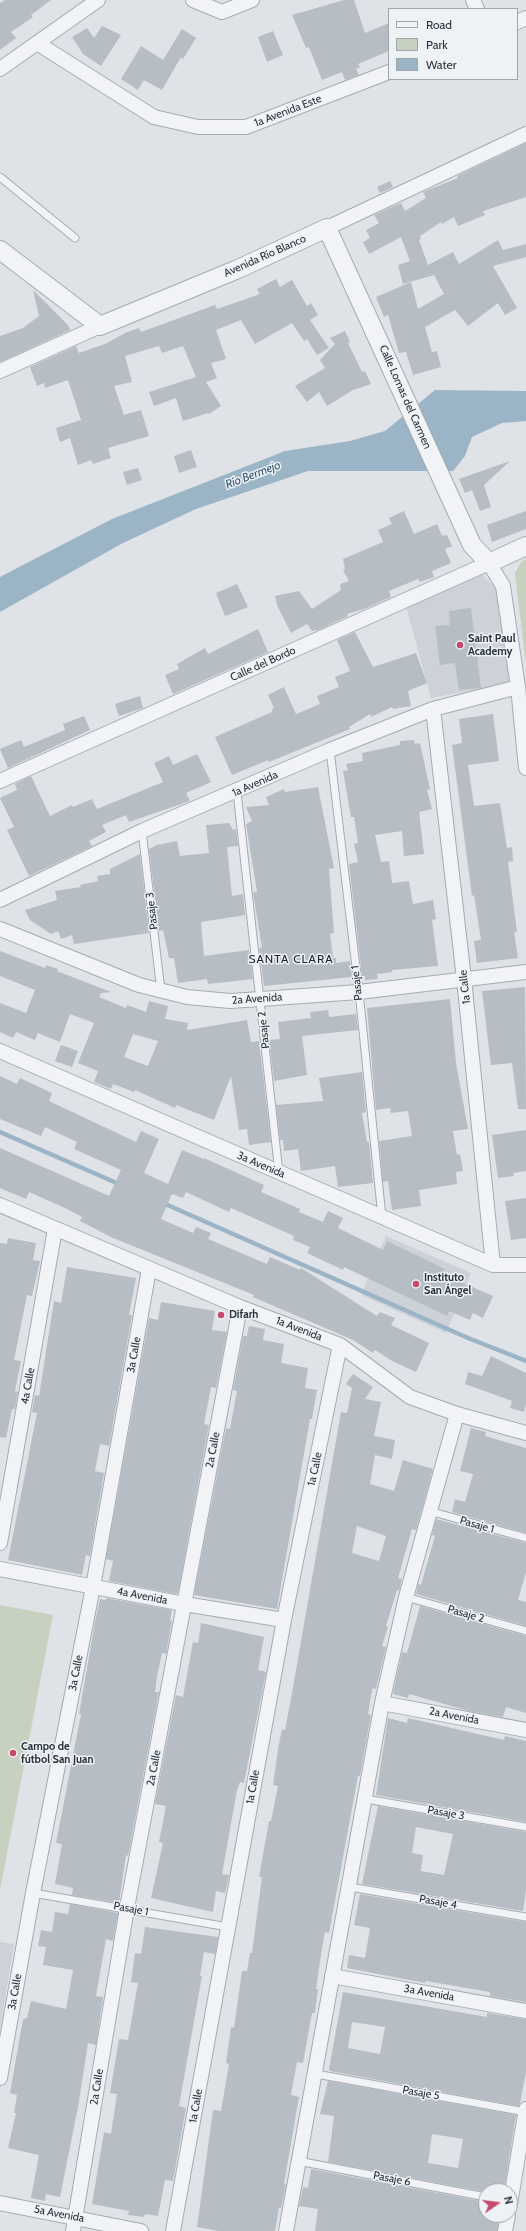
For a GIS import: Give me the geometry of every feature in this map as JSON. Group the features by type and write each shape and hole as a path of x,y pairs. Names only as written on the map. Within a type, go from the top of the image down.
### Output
{"street":[{"path":"0,69 98,0"},
{"path":"193,0 222,12 252,0"},
{"name":"1a Avenida Este","path":"38,43 154,117 198,127 246,127 388,72"},
{"name":"Avenida Río Blanco","path":"0,371 100,326 238,269 526,134"},
{"name":"Calle Lomas del Carmen","path":"327,228 457,514 472,545 489,563"},
{"path":"0,250 100,326"},
{"name":"Calle del Bordo","path":"0,781 526,546"},
{"path":"489,563 503,586 518,687 526,768"},
{"name":"1a Avenida","path":"0,900 142,831 237,792 330,750 433,709 518,687"},
{"name":"1a Calle","path":"433,709 464,979 493,1265"},
{"name":"2a Avenida","path":"0,929 138,985 194,998 230,1001 358,992 526,972"},
{"name":"3a Avenida","path":"0,1051 493,1265 526,1265"},
{"name":"1a Avenida","path":"0,1205 240,1307 340,1345 410,1397 457,1414 526,1432"},
{"name":"4a Calle","path":"0,1543 55,1229"},
{"name":"3a Calle","path":"0,2078 33,1894 93,1587 149,1269"},
{"name":"2a Calle","path":"74,2224 127,1908 240,1307"},
{"name":"1a Calle","path":"173,2231 284,1620 340,1345"},
{"path":"286,2231 298,2161 316,2074 332,1976 366,1799 382,1703 406,1597 457,1414"},
{"name":"4a Avenida","path":"0,1570 184,1604 284,1620"},
{"name":"2a Avenida","path":"382,1703 526,1730"},
{"name":"3a Avenida","path":"332,1976 526,2011"},
{"path":"513,2183 526,2111"},
{"name":"5a Avenida","path":"0,2203 74,2224 141,2231"}],"lane":[{"path":"0,177 75,238"},
{"name":"Pasaje 1","path":"330,750 382,1217"},
{"name":"Pasaje 2","path":"237,792 279,1173"},
{"name":"Pasaje 3","path":"142,831 161,991"},
{"name":"Pasaje 1","path":"429,1511 526,1538"},
{"name":"Pasaje 2","path":"406,1597 526,1631"},
{"name":"Pasaje 3","path":"366,1799 526,1827"},
{"name":"Pasaje 4","path":"350,1887 526,1917"},
{"name":"Pasaje 1","path":"33,1894 127,1908 228,1927"},
{"name":"Pasaje 5","path":"316,2074 526,2111"},
{"name":"Pasaje 6","path":"298,2161 478,2195"}],"shaded area":[{"name":"Saint Paul Academy","path":"481,573 496,589 510,684 431,698 406,606"},
{"name":"Instituto San Ángel","path":"386,1236 471,1273 446,1333 361,1295"},
{"path":"0,1942 14,1944 0,2030"}],"green space":[{"path":"526,559 526,666 515,573 522,561"},
{"name":"Campo de fútbol San Juan","path":"0,1605 53,1615 0,1890"}],"water":[{"name":"Río Bermejo","path":"435,390 526,391 526,421 502,423 472,437 465,456 453,471 308,471 196,509 123,543 0,612 0,577 112,519 285,451 350,441 385,431"}],"building":[{"path":"5,0 51,0 31,15 33,17 11,32 16,38 0,50 0,3"},
{"path":"344,0 354,0 365,33 388,23 388,51 358,64 360,67 356,69 359,75 345,80 342,72 322,80 309,47 306,48 292,15"},
{"path":"102,26 121,35 101,66 83,54 72,37 87,28 94,38"},
{"path":"182,29 196,38 183,59 181,57 162,90 144,80 138,90 121,79 141,46 163,60"},
{"path":"273,31 283,55 267,62 258,37"},
{"path":"526,143 526,197 483,211 485,215 458,226 454,217 442,224 441,222 420,236 421,239 419,240 428,265 453,252 459,264 498,240 503,250 526,244 526,257 493,266 517,308 505,315 498,303 468,326 455,310 425,327 432,352 437,351 441,367 413,375 406,352 399,353 388,315 384,317 376,297 411,282 418,309 444,294 434,275 403,284 398,265 410,261 401,237 369,254 363,242 370,238 366,230 379,223 374,215 401,203 405,211 426,198 423,192 458,178 457,176"},
{"path":"390,181 393,187 380,193 377,187"},
{"path":"276,279 280,287 292,280 307,306 311,303 318,315 310,320 329,348 317,355 307,339 304,341 292,323 255,344 241,320 216,330 226,359 211,363 217,378 206,382 221,406 209,414 208,413 183,421 176,398 154,406 149,392 196,377 183,346 162,353 159,346 125,356 132,382 114,386 124,415 141,410 149,436 108,448 111,458 93,464 91,460 78,465 70,438 60,442 56,428 81,420 68,380 45,388 44,383 37,386 30,367 76,346 79,353 105,344 127,332 139,328 141,332 215,305 217,309 260,294 257,289"},
{"path":"33,290 68,325 70,330 0,362 0,336 23,328 39,316"},
{"path":"345,331 350,342 348,343 362,372 365,371 371,384 353,390 327,406 319,392 307,402 295,386 325,368 320,360 335,344 330,338"},
{"path":"191,450 197,467 179,473 174,456"},
{"path":"510,461 484,485 491,507 480,511 472,490 465,493 459,479"},
{"path":"138,468 142,480 127,485 123,472"},
{"path":"404,511 414,534 437,524 442,536 447,535 452,546 445,549 451,563 432,571 434,577 420,582 418,579 389,591 391,597 364,609 347,614 348,616 318,630 312,631 307,624 291,633 277,605 275,596 299,591 312,609 341,590 340,584 349,581 343,570 345,569 343,559 383,542 378,530 392,524 389,518"},
{"path":"526,511 526,529 492,542 487,525"},
{"path":"237,584 248,607 225,616 216,593"},
{"path":"471,608 481,688 459,690 455,663 440,665 435,626 450,625 449,611"},
{"path":"258,629 268,652 173,694 165,675 179,669 177,664 205,648 208,654"},
{"path":"355,632 373,667 416,653 427,683 408,691 411,706 393,709 392,707 371,717 370,714 349,727 350,729 269,762 268,760 232,775 215,737 272,712 272,709 274,708 268,695 284,687 296,714 320,704 317,696 339,687 335,677 350,671 337,640"},
{"path":"140,696 143,708 119,716 115,704"},
{"path":"493,714 499,761 468,765 474,806 500,803 507,848 512,847 513,861 508,862 517,932 514,932 518,958 477,963 474,941 481,940 474,895 472,896 452,745 462,743 459,719"},
{"path":"84,716 90,730 8,768 0,749 21,740 24,747 65,730 63,724"},
{"path":"414,740 415,744 420,743 430,789 427,790 432,809 419,812 424,854 404,856 402,831 375,835 381,862 389,861 392,883 409,881 413,904 433,900 436,919 432,920 438,966 392,970 392,972 377,974 378,979 365,980 365,976 362,976 349,864 358,862 354,844 358,843 354,817 351,817 343,771 348,770 346,764 363,761 362,753 400,745 400,741"},
{"path":"197,754 211,782 186,793 190,801 129,822 126,815 102,825 106,832 89,841 92,846 29,876 7,830 14,827 0,798 17,790 15,784 31,776 50,816 72,805 73,807 92,799 97,809 163,782 154,763 169,756 173,765"},
{"path":"318,787 334,868 329,869 334,933 330,934 333,958 336,958 336,963 350,961 352,977 264,986 259,948 262,948 253,892 257,892 246,824 252,821 246,807 269,805 266,797 284,789 285,792"},
{"path":"229,823 233,830 236,829 238,846 227,847 232,896 243,894 245,915 201,922 204,956 249,950 253,979 208,984 207,979 178,983 174,958 169,958 163,930 159,931 149,849 157,845 177,841 180,856 209,853 206,825"},
{"path":"140,854 149,933 74,944 72,935 61,939 58,931 51,934 30,920 25,910 57,900 55,891 81,887 80,885 98,881 97,876 110,874 110,869"},
{"path":"0,951 45,968 46,965 58,969 57,971 111,992 101,993 99,997 126,1008 127,1005 146,1012 149,1001 168,1006 165,1019 188,1023 187,1030 247,1020 251,1042 259,1041 271,1142 249,1145 247,1129 239,1130 231,1076 214,1120 176,1105 175,1108 135,1090 134,1092 113,1084 111,1089 94,1082 98,1071 78,1063 94,1023 70,1014 60,1042 38,1033 35,1040 16,1032 13,1038 0,1032 0,1003 26,1013 35,990 0,976","holes":["133,1034 158,1041 148,1066 124,1057"]},
{"path":"525,987 526,1109 518,1109 512,1063 491,1065 482,991"},
{"path":"450,999 456,1063 468,1129 453,1131 457,1155 460,1154 463,1171 456,1172 457,1184 419,1190 421,1206 392,1210 388,1181 383,1182 379,1141 412,1136 408,1111 391,1113 390,1108 376,1110 367,1008"},
{"path":"328,1010 329,1017 356,1014 358,1030 302,1036 307,1075 274,1081 269,1040 280,1039 278,1022 311,1018 310,1012"},
{"path":"61,1045 78,1051 72,1067 55,1061"},
{"path":"362,1072 366,1112 362,1113 367,1142 369,1142 373,1183 338,1187 335,1166 301,1171 298,1149 284,1151 283,1140 280,1140 276,1105 323,1101 319,1078"},
{"path":"0,1076 17,1084 20,1078 52,1093 49,1101 136,1142 141,1131 159,1139 144,1173 168,1184 182,1150 204,1158 264,1185 261,1192 300,1209 299,1212 323,1222 328,1211 343,1218 338,1228 383,1250 387,1241 445,1269 442,1274 493,1296 483,1318 473,1313 470,1320 449,1311 447,1316 344,1267 343,1270 307,1253 310,1247 293,1240 294,1236 231,1208 229,1212 186,1192 183,1198 172,1194 161,1219 193,1233 196,1227 211,1233 208,1239 267,1264 270,1257 300,1270 301,1268 377,1316 380,1312 395,1318 391,1325 429,1343 416,1372 392,1361 375,1350 373,1353 353,1340 253,1297 254,1295 113,1238 80,1221 82,1217 29,1192 26,1199 0,1188 0,1148 109,1196 121,1170 74,1149 77,1142 45,1127 41,1136 0,1119"},
{"path":"526,1130 526,1171 513,1173 514,1176 498,1178 492,1135"},
{"path":"526,1198 526,1238 511,1240 505,1201"},
{"path":"8,1238 36,1243 33,1260 40,1261 32,1296 27,1295 14,1360 21,1361 15,1391 18,1392 15,1409 12,1409 6,1438 0,1437 0,1243 7,1244"},
{"path":"67,1267 136,1278 129,1315 132,1315 109,1446 100,1444 95,1471 104,1473 90,1556 86,1555 82,1575 8,1560 37,1413 32,1412 35,1395 39,1396 54,1301 61,1303"},
{"path":"161,1302 215,1311 212,1330 227,1332 216,1388 211,1387 204,1424 209,1425 178,1593 175,1594 109,1581 113,1561 106,1559 149,1318 158,1320"},
{"path":"249,1326 265,1329 263,1340 284,1344 281,1363 308,1368 305,1388 317,1390 312,1419 310,1419 277,1609 194,1595 226,1428 230,1429 237,1391 233,1390 243,1336 247,1336"},
{"path":"491,1356 526,1373 526,1404 524,1412 510,1408 512,1401 465,1384 468,1372 482,1376"},
{"path":"353,1374 373,1387 365,1399 381,1402 374,1436 395,1440 392,1459 375,1455 370,1484 394,1491 403,1460 433,1469 416,1530 412,1529 398,1578 402,1579 386,1626 388,1627 382,1646 386,1647 376,1689 373,1688 372,1690 368,1714 371,1715 360,1776 358,1776 329,1933 325,1932 322,1948 316,1989 318,1989 315,2013 312,2013 303,2063 297,2062 291,2095 299,2097 284,2184 286,2185 281,2208 279,2208 275,2231 218,2231 197,2227 213,2110 221,2111 229,2064 226,2063 231,2027 234,2028 242,1971 247,1971 250,1953 252,1953 262,1877 259,1877 269,1821 271,1821 278,1786 273,1785 278,1749 282,1729 285,1730 292,1693 341,1412 347,1413 352,1388 346,1384","holes":["357,1526 386,1536 379,1561 352,1553"]},
{"path":"471,1428 486,1432 485,1436 526,1448 526,1533 452,1512 455,1499 465,1502 473,1474 460,1471"},
{"path":"436,1519 526,1543 526,1572 518,1600 526,1602 526,1626 416,1594 418,1584 421,1585 435,1536 432,1535"},
{"path":"106,1598 172,1610 170,1620 172,1621 166,1654 162,1653 157,1677 155,1692 159,1692 128,1856 126,1855 119,1903 72,1895 73,1888 55,1884 62,1844 56,1843 81,1714 79,1714 95,1622 100,1599 106,1600"},
{"path":"420,1606 526,1636 526,1713 506,1707 503,1717 469,1711 409,1694 408,1698 393,1694 402,1652 407,1653"},
{"path":"201,1623 264,1637 258,1670 266,1672 244,1783 240,1782 237,1790 222,1874 229,1875 225,1893 216,1891 213,1912 151,1898 163,1843 159,1842 166,1806 155,1804 176,1695 183,1697 193,1642 198,1643"},
{"path":"388,1718 407,1723 408,1718 504,1740 505,1736 526,1741 526,1822 376,1795"},
{"path":"378,1806 526,1832 526,1889 523,1911 362,1884","holes":["416,1827 453,1834 444,1875 421,1871 423,1855 412,1853"]},
{"path":"360,1894 526,1922 526,2002 490,1996 490,1992 426,1981 425,1983 347,1968 349,1955 365,1958 370,1928 354,1925"},
{"path":"70,1904 118,1913 113,1941 106,1939 96,1996 103,1997 96,2045 88,2043 78,2107 60,2197 46,2194 45,2201 31,2198 39,2155 8,2148 16,2113 14,2113 17,2095 10,2093 23,2019 27,2018 31,2001 66,2009 73,1970 43,1965 46,1947 38,1946 41,1930 52,1932 55,1912 68,1914"},
{"path":"145,1927 218,1937 215,1954 204,1952 200,1976 202,1976 179,2106 186,2108 173,2181 165,2180 158,2216 145,2214 144,2217 128,2215 129,2211 92,2204 104,2132 111,2134 117,2094 110,2093 119,2039 128,2040 138,1983 131,1982 135,1953 141,1954"},
{"path":"343,1992 487,2017 487,2013 526,2019 526,2072 520,2103 518,2106 330,2071 329,2069","holes":["352,2022 385,2027 380,2054 348,2048"]},
{"path":"328,2081 516,2115 505,2183 478,2183 478,2190 328,2162 334,2116 320,2114","holes":["432,2134 463,2139 458,2168 428,2163"]},
{"path":"311,2169 478,2200 478,2223 498,2223 497,2231 315,2231 318,2209 299,2206 303,2187 308,2188"}],"waterway":[{"path":"0,1132 119,1184"},
{"path":"163,1203 468,1338 526,1361"}],"place":[{"name":"Saint Paul Academy","path":"460,645"},
{"name":"Instituto San Ángel","path":"416,1284"},
{"name":"Difarh","path":"221,1315"},
{"name":"Campo de fútbol San Juan","path":"13,1753"}],"district":[{"name":"SANTA CLARA","path":"291,959"}]}
